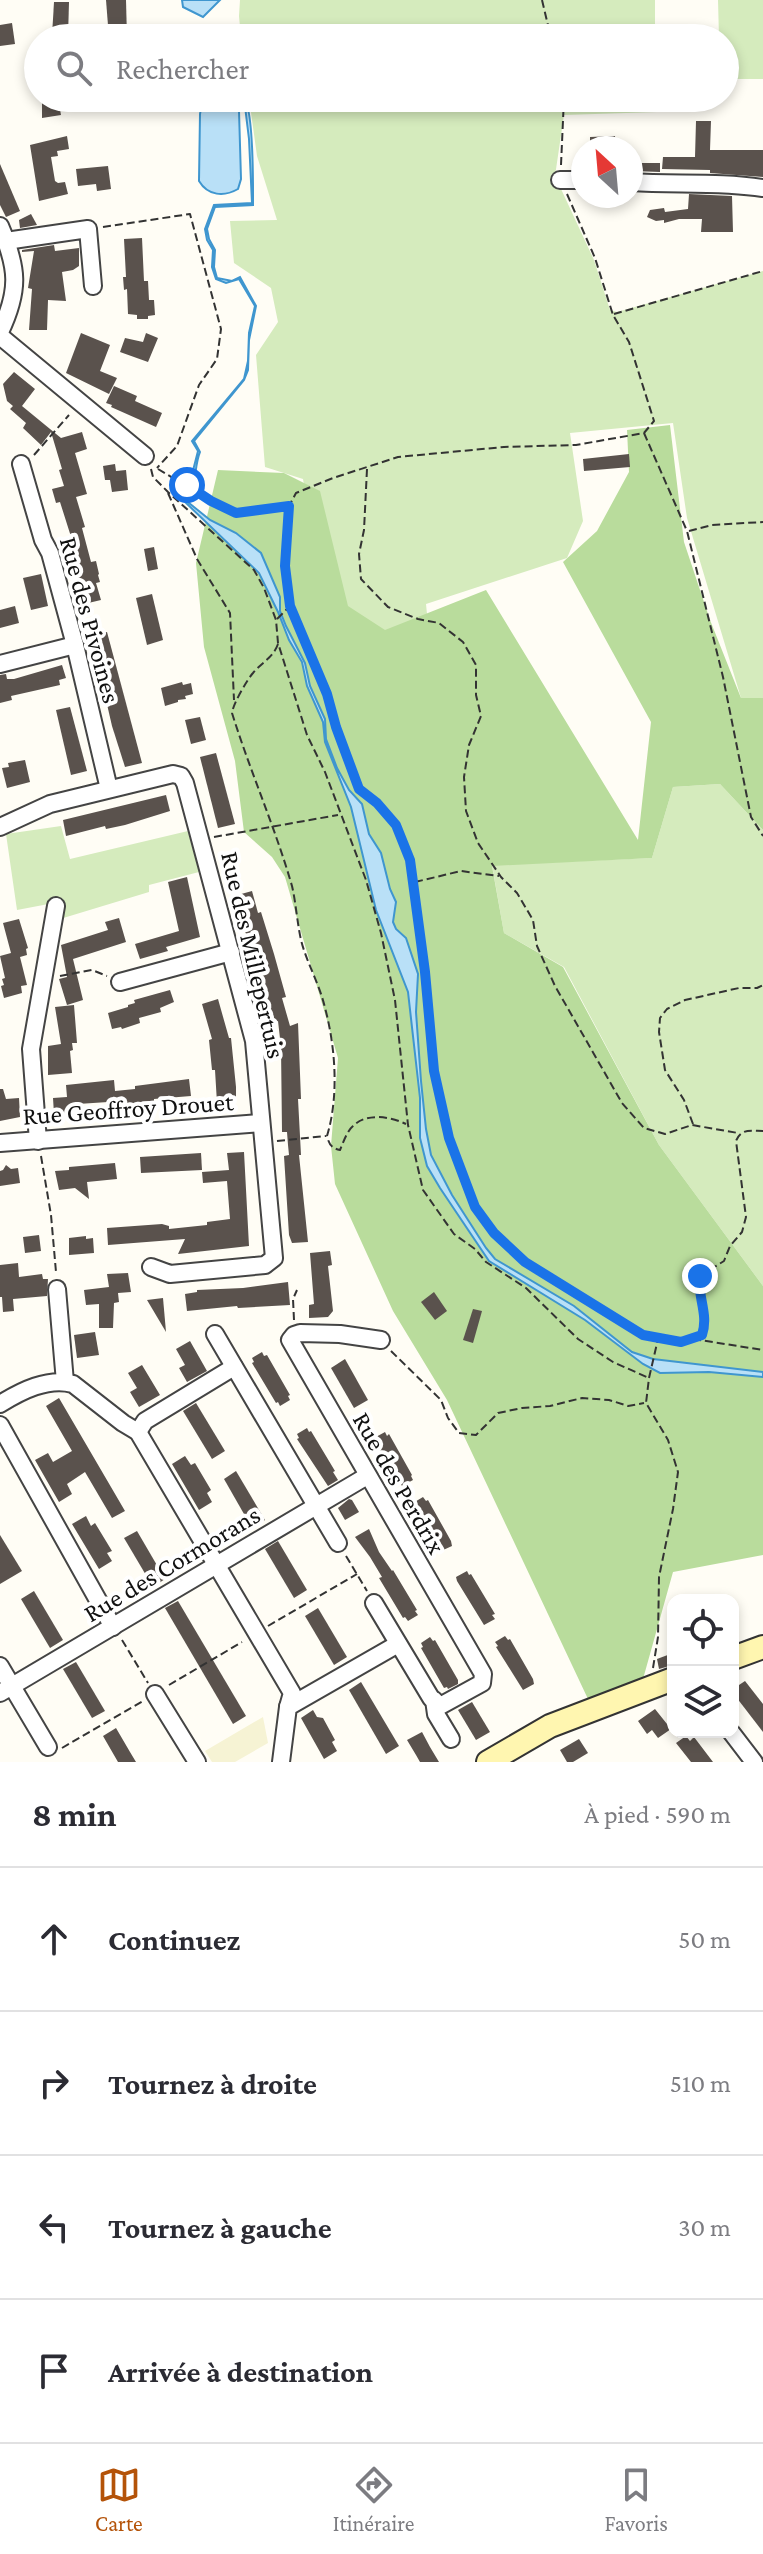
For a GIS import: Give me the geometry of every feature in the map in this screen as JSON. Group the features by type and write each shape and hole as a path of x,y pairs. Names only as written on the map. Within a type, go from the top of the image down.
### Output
{"street":[{"path":"560,180 571,180"},
{"path":"643,183 732,183 763,188"},
{"path":"93,286 88,229 3,234 16,277 11,308 0,334 147,458"},
{"name":"Rue des Pivoines","path":"22,466 75,645 109,789"},
{"path":"0,664 75,645"},
{"name":"Rue des Millepertuis","path":"0,827 50,804 173,774 181,776 201,839 254,1041 274,1258 265,1265 170,1274 151,1267"},
{"path":"38,1141 31,1049 56,906"},
{"path":"120,982 231,952"},
{"name":"Rue Geoffroy Drouet","path":"0,1143 261,1123"},
{"path":"57,1289 65,1382"},
{"path":"215,1334 338,1543"},
{"path":"294,1335 340,1334 381,1340"},
{"name":"Rue des Perdrix","path":"294,1335 290,1340 301,1361 483,1674 482,1683 440,1706 434,1700"},
{"path":"138,1432 145,1421 234,1367"},
{"path":"0,1404 24,1390 65,1382 73,1384 138,1432 292,1693 281,1762"},
{"path":"0,1425 113,1627"},
{"name":"Rue des Cormorans","path":"6,1689 367,1476"},
{"path":"374,1603 434,1700 436,1714 451,1739"},
{"path":"288,1707 398,1644"},
{"path":"739,1656 763,1647"},
{"path":"0,1666 6,1689 50,1750"},
{"path":"488,1762 550,1726 665,1681"},
{"path":"155,1694 197,1762"},
{"path":"736,1738 754,1762"}],"path":[{"path":"542,0 548,24"},
{"path":"563,112 560,180 595,258 613,315 629,342 654,421 644,433 576,445 504,447 398,457 296,493 289,506 285,566 290,606 327,694 359,789 377,803 396,825 410,860 434,1071 449,1138 475,1207 494,1233 525,1262 643,1335 681,1342 702,1335 705,1309 698,1293 700,1276 724,1261 730,1246 742,1232 746,1217 736,1141 743,1131 763,1131"},
{"path":"88,229 190,214 221,329 217,359 199,385 177,446 157,468 236,513 289,506"},
{"path":"613,315 763,271"},
{"path":"22,466 80,402"},
{"path":"644,433 687,531 723,677 751,817 763,836"},
{"path":"147,458 153,477 254,570 264,588 276,620 278,643 307,735 325,772 366,880 381,933 395,1000 408,1125 423,1190 454,1234 475,1249 486,1262 526,1288 578,1339 613,1362 649,1378"},
{"path":"367,466 364,530 359,554 361,579 388,607 418,619 439,623 463,642 476,665 476,695 481,716 469,745 464,777 466,811 478,843 501,877 517,893 533,920 537,946 555,986 622,1103 644,1128 665,1134 692,1125 732,1130 739,1134"},
{"path":"168,492 197,559 230,613 232,713 293,890 301,939 330,1029 333,1090 327,1136 329,1143 333,1149 340,1150 353,1126 364,1119 385,1117 408,1125"},
{"path":"687,531 712,525 763,522"},
{"path":"276,620 290,606"},
{"path":"234,703 252,674 275,653 278,643"},
{"path":"201,839 339,815"},
{"path":"413,883 461,871 501,877"},
{"path":"43,980 92,970 120,982"},
{"path":"692,1125 684,1100 665,1070 660,1018 667,1009 685,1000 707,993 763,985"},
{"path":"264,1142 327,1136"},
{"path":"38,1141 51,1215 57,1289"},
{"path":"294,1335 293,1299 297,1290"},
{"path":"658,1339 646,1403 668,1440 678,1472 658,1587 658,1637 652,1672 665,1681"},
{"path":"691,1339 763,1350"},
{"path":"381,1340 441,1400 448,1418 459,1433 476,1435 498,1413 582,1398 609,1400 628,1406 646,1403"},
{"path":"338,1543 374,1603"},
{"path":"50,1750 155,1694 357,1574"},
{"path":"113,1627 155,1694"}],"shaded area":[{"path":"263,1717 268,1743 235,1762 212,1762 205,1751"}],"green space":[{"path":"240,0 655,0 655,24 240,24"},
{"path":"718,0 763,0 763,79 739,79 739,24 719,24"},
{"path":"251,112 657,112 564,115 555,176 594,260 610,310 617,312 763,271 763,698 741,698 687,518 673,423 570,433 583,521 567,558 426,604 428,624 333,639 303,479 265,467 256,355 278,322 271,288 234,263 230,221 277,220 257,156"},
{"path":"670,425 684,542 710,620 741,698 763,698 763,830 720,784 673,787 652,858 492,866 504,933 563,967 659,1145 763,1286 763,1555 673,1572 643,1679 588,1699 447,1400 393,1311 335,1184 331,1146 338,1058 285,877 272,857 244,832 235,761 204,647 196,563 218,470 284,473 320,491 348,606 385,630 486,590 638,840 651,722 563,562 597,531 629,472 627,430"},
{"path":"720,784 763,830 763,1286 659,1145 564,967 504,933 492,865 652,858 673,787"},
{"path":"61,826 70,859 188,831 199,872 149,885 149,892 60,919 59,902 17,910 6,834"}],"water":[{"path":"182,0 220,0 203,17 183,7"},
{"path":"239,112 241,179 238,189 217,194 207,190 199,181 200,114"},
{"path":"246,112 251,132 253,205 215,207 207,229 215,250 217,278 232,281 240,277 256,306 249,340 248,370 244,380 194,441 200,452 189,503 261,553 280,597 280,611 305,663 310,686 325,719 326,739 337,768 349,790 362,804 369,834 381,853 396,902 393,922 406,938 418,974 416,1012 431,1155 452,1195 495,1259 574,1306 632,1352 653,1359 763,1372 763,1377 709,1372 660,1373 643,1364 585,1320 489,1261 427,1166 420,1138 420,1098 408,992 376,910 351,807 325,742 323,722 307,686 302,662 259,573 185,502 198,451 192,441 244,379 248,361 249,333 255,306 239,279 226,283 216,279 212,267 213,250 205,229 214,205 252,203"}],"building":[{"path":"106,0 126,0 127,24 108,24"},
{"path":"54,2 69,2 68,24 53,24"},
{"path":"12,23 15,44 0,46 0,25"},
{"path":"42,112 60,112 61,115 42,118"},
{"path":"696,121 711,121 710,150 763,150 763,177 710,173 710,170 662,169 663,157 695,157"},
{"path":"67,136 69,149 57,151 58,156 51,157 55,181 65,182 68,194 39,201 30,145"},
{"path":"643,163 660,163 660,172 643,171"},
{"path":"0,164 20,211 6,217 0,205"},
{"path":"108,166 111,189 97,191 96,184 78,186 76,169"},
{"path":"689,194 732,196 733,232 701,232 702,219 679,219 664,223 664,220 647,217 650,210 688,209"},
{"path":"31,214 37,225 20,228 19,220"},
{"path":"142,238 144,281 148,281 149,300 154,300 155,315 148,316 148,319 137,319 137,315 128,314 123,277 126,277 124,239"},
{"path":"54,245 55,251 79,248 79,266 62,272 66,301 48,300 47,330 29,330 32,289 28,288 34,251 22,250"},
{"path":"81,333 110,345 100,371 117,378 109,394 66,373"},
{"path":"146,333 158,338 148,362 120,352 125,338 143,342"},
{"path":"14,372 35,389 22,406 61,438 82,432 87,449 75,453 87,494 76,497 91,562 96,561 100,582 96,583 101,600 84,604 80,594 71,551 73,543 60,502 56,503 52,489 64,486 51,432 41,445 23,428 26,423 10,409 13,406 7,401 3,384"},
{"path":"114,386 137,396 135,401 162,413 156,427 106,403"},
{"path":"629,454 630,467 584,471 583,459"},
{"path":"115,464 116,471 126,470 128,490 112,492 110,480 105,480 103,466"},
{"path":"154,547 158,569 148,571 144,549"},
{"path":"41,574 48,606 31,610 23,578"},
{"path":"152,594 163,640 147,645 136,598"},
{"path":"15,606 19,623 0,628 0,610"},
{"path":"107,632 142,763 125,767 91,635"},
{"path":"62,665 66,678 59,680 60,685 11,696 12,700 0,703 0,675 6,674 7,679 14,679"},
{"path":"182,682 183,685 191,683 193,694 165,706 161,688"},
{"path":"70,707 87,771 71,775 56,710"},
{"path":"200,717 206,740 191,744 185,720"},
{"path":"216,753 235,824 218,828 200,757"},
{"path":"25,760 30,782 7,788 2,768 9,767 8,763"},
{"path":"166,795 170,811 125,825 106,829 105,826 66,836 63,820"},
{"path":"187,877 200,937 140,959 135,944 179,931 168,882"},
{"path":"252,891 274,954 290,1026 298,1023 301,1099 298,1099 299,1155 308,1242 292,1243 289,1235 284,1156 289,1155 287,1132 282,1132 278,1021 271,1023 268,1017 258,972 234,896"},
{"path":"119,918 126,942 73,959 83,1000 67,1005 59,979 67,977 61,945 108,930 105,922"},
{"path":"19,919 28,948 27,955 20,957 27,985 21,986 22,993 4,998 1,986 5,978 0,956 11,953 3,923"},
{"path":"170,990 174,1002 160,1008 161,1012 139,1018 140,1023 112,1029 108,1013 128,1007 135,1003 134,1000"},
{"path":"218,999 231,1038 236,1100 217,1103 209,1040 212,1039 202,1004"},
{"path":"74,1005 77,1043 72,1043 73,1050 70,1051 72,1073 48,1075 48,1046 61,1044 55,1007"},
{"path":"189,1079 191,1096 154,1099 154,1102 124,1108 123,1101 78,1104 79,1112 54,1114 53,1098 67,1097 66,1085 114,1080 115,1091"},
{"path":"0,1089 3,1089 6,1099 19,1098 20,1117 0,1121"},
{"path":"244,1152 249,1246 178,1254 185,1239 108,1245 107,1228 162,1224 169,1226 169,1229 230,1219 227,1181 203,1183 202,1172 229,1170 227,1153"},
{"path":"201,1153 202,1170 141,1173 140,1157"},
{"path":"115,1163 117,1179 87,1182 89,1199 75,1188 59,1190 55,1171"},
{"path":"6,1165 11,1169 18,1168 20,1183 0,1186 0,1171"},
{"path":"39,1235 41,1251 25,1253 23,1237"},
{"path":"86,1236 86,1239 93,1238 94,1253 69,1255 69,1238"},
{"path":"330,1251 332,1265 328,1266 333,1311 328,1317 309,1318 309,1305 314,1304 310,1253"},
{"path":"18,1263 19,1277 42,1274 43,1279 48,1279 47,1296 13,1299 14,1311 3,1312 0,1265"},
{"path":"128,1273 131,1292 118,1293 119,1302 114,1303 113,1328 99,1328 99,1304 86,1305 84,1290 109,1287 107,1274"},
{"path":"288,1282 290,1305 187,1311 185,1294 197,1290"},
{"path":"434,1292 447,1311 435,1320 421,1302"},
{"path":"163,1298 166,1332 147,1300"},
{"path":"473,1309 482,1311 473,1343 463,1340"},
{"path":"95,1332 99,1355 77,1358 74,1335"},
{"path":"190,1341 207,1371 187,1382 179,1368 185,1365 176,1349"},
{"path":"262,1352 264,1356 267,1355 290,1395 290,1400 280,1406 252,1363 252,1358"},
{"path":"345,1359 368,1400 354,1408 331,1368"},
{"path":"142,1365 160,1395 139,1407 130,1392 137,1388 128,1373"},
{"path":"59,1398 125,1511 112,1518 85,1472 67,1484 72,1494 59,1502 35,1460 48,1453 53,1462 72,1451 46,1406"},
{"path":"196,1403 225,1451 212,1459 183,1411"},
{"path":"307,1428 335,1471 338,1480 328,1486 297,1439 297,1434"},
{"path":"385,1432 412,1475 413,1480 402,1486 375,1443 374,1438"},
{"path":"185,1456 191,1465 195,1463 211,1490 207,1493 212,1502 199,1510 172,1464"},
{"path":"236,1471 265,1520 252,1528 224,1479"},
{"path":"423,1497 428,1500 452,1546 441,1551 414,1508 413,1503"},
{"path":"349,1499 359,1512 345,1520 338,1508"},
{"path":"86,1516 91,1526 95,1523 112,1551 107,1553 112,1561 99,1569 72,1524"},
{"path":"369,1529 379,1552 417,1610 418,1615 408,1621 403,1618 379,1578 382,1577 355,1537"},
{"path":"137,1531 165,1579 153,1587 124,1538"},
{"path":"0,1535 22,1571 0,1584"},
{"path":"278,1541 307,1590 294,1598 265,1549"},
{"path":"467,1571 495,1614 492,1615 495,1619 484,1625 457,1581 456,1577"},
{"path":"34,1591 63,1640 50,1648 21,1599"},
{"path":"178,1601 246,1716 233,1724 165,1608"},
{"path":"318,1608 347,1657 334,1665 305,1616"},
{"path":"505,1636 510,1639 533,1679 534,1684 523,1690 496,1647 495,1642"},
{"path":"430,1637 435,1640 458,1680 458,1684 448,1689 444,1688 421,1648 421,1643"},
{"path":"667,1655 667,1667 659,1669 657,1659"},
{"path":"76,1662 105,1711 92,1718 63,1669"},
{"path":"745,1681 763,1704 763,1732 739,1701 739,1685"},
{"path":"361,1682 399,1746 386,1754 349,1690"},
{"path":"472,1702 490,1732 476,1740 458,1710"},
{"path":"655,1709 667,1724 667,1732 658,1738 652,1730 647,1734 638,1721"},
{"path":"313,1710 317,1717 323,1718 335,1740 332,1742 337,1751 324,1759 301,1718"},
{"path":"116,1728 136,1762 118,1762 103,1736"},
{"path":"422,1732 439,1762 420,1762 407,1740"},
{"path":"683,1738 690,1741 695,1738 713,1762 691,1762 676,1743"},
{"path":"579,1739 588,1753 567,1762 560,1750"}],"route":[{"path":"187,485 236,513 289,506 285,566 290,606 327,694 359,789 377,803 396,825 410,860 434,1071 449,1138 475,1207 494,1233 525,1262 643,1335 681,1342 702,1335 705,1309 698,1293 700,1276"}]}
